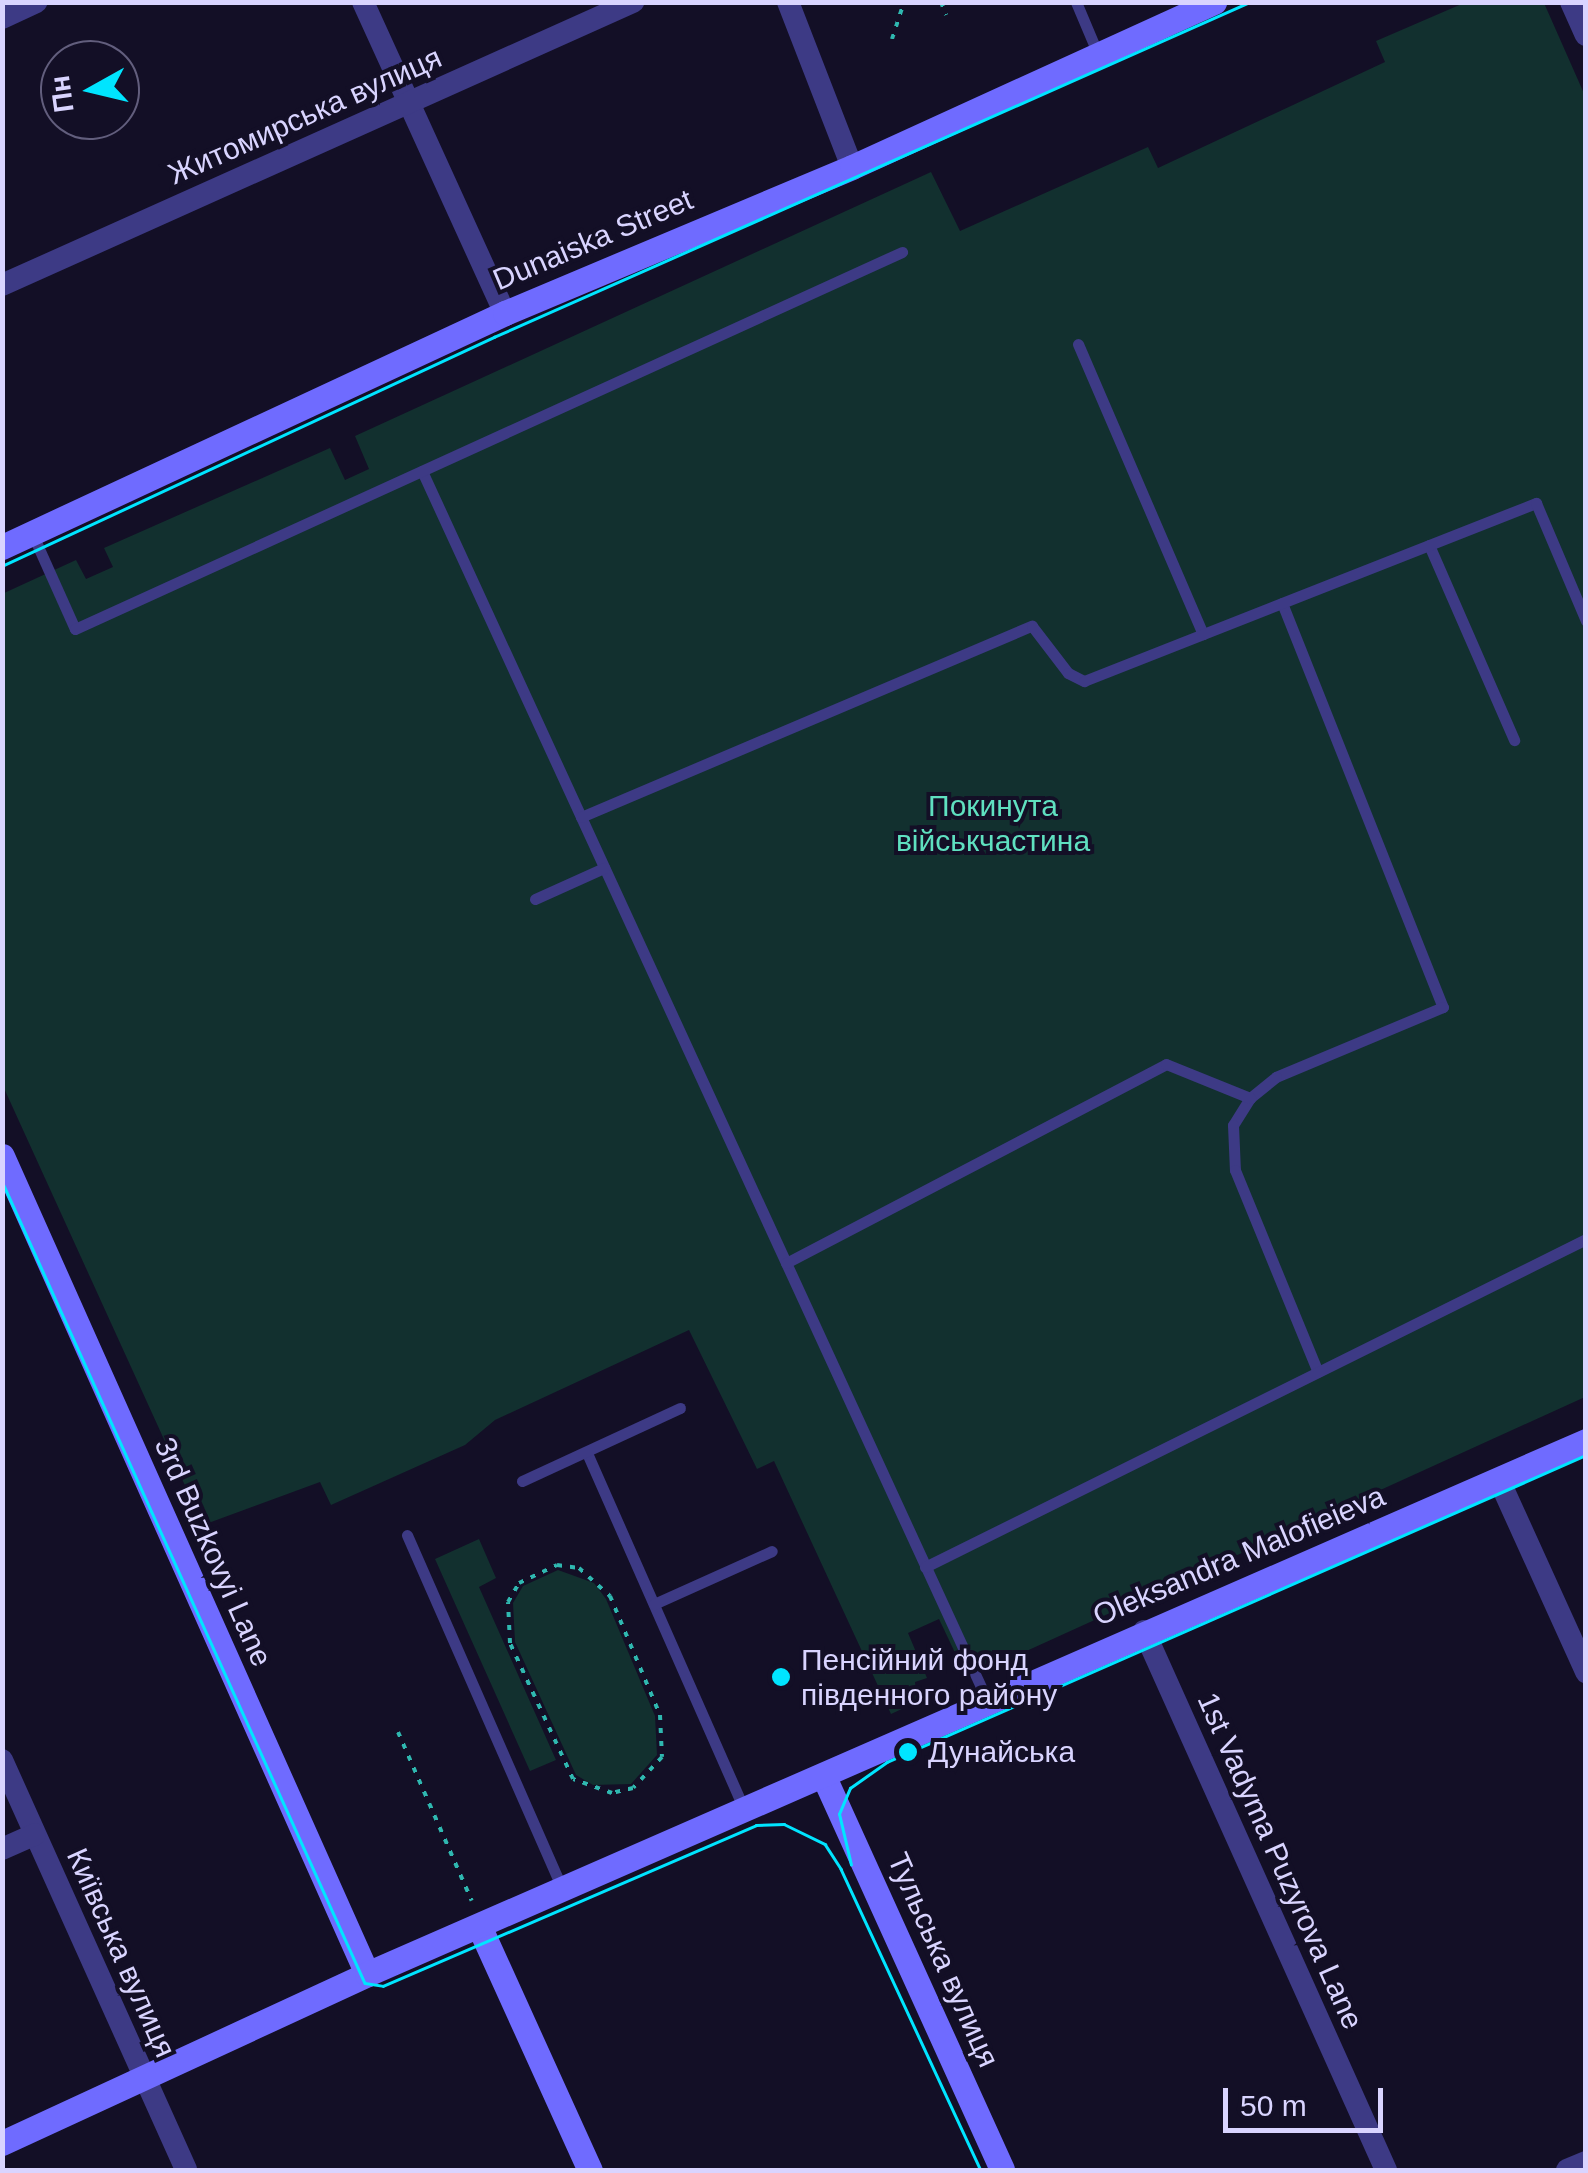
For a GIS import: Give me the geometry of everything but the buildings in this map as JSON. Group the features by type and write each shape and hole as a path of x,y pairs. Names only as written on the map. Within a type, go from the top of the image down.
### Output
{"street":[{"path":"2,18 36,2"},
{"path":"363,2 504,313"},
{"name":"Житомирська вулиця","path":"2,285 633,2"},
{"path":"788,2 852,167"},
{"name":"Dunaiska Street","path":"2,547 504,313 852,167 1214,2"},
{"path":"1571,2 1586,35"},
{"name":"3rd Buzkovyi Lane","path":"2,1156 367,1974"},
{"name":"Oleksandra Malofieieva","path":"367,1974 746,1813 986,1700 1500,1482 1586,1441"},
{"path":"1500,1482 1586,1672"},
{"name":"1st Vadyma Puzyrova Lane","path":"1144,1631 1386,2170"},
{"name":"Київська вулиця","path":"2,1760 186,2170"},
{"name":"Тульська вулиця","path":"824,1777 1002,2170"},
{"path":"2,1849 35,1834"},
{"path":"480,1928 590,2170"},
{"path":"2,2143 367,1974"},
{"path":"1566,2170 1586,2162"}],"lane":[{"path":"1076,2 1098,54"},
{"path":"32,533 75,629 902,252"},
{"path":"1078,344 1203,634"},
{"path":"422,471 986,1700"},
{"path":"581,817 1032,626 1068,673 1084,681 1536,503 1586,621"},
{"path":"1429,545 1514,740"},
{"path":"1282,603 1443,1007 1276,1077 1250,1098 1233,1125 1235,1170 1318,1372"},
{"path":"534,899 604,868"},
{"path":"786,1263 1166,1064 1250,1098"},
{"path":"926,1567 1586,1239"},
{"path":"522,1481 680,1408"},
{"path":"587,1453 746,1813"},
{"path":"407,1535 562,1891"},
{"path":"654,1604 772,1551"}],"path":[{"path":"892,39 904,2"},
{"path":"941,2 946,15"},
{"path":"558,1565 597,1579 660,1715 662,1757 634,1788 591,1790 572,1779 510,1644 508,1602 519,1583 558,1565"},
{"path":"398,1732 480,1928"}],"green space":[{"name":"Покинута військчастина","path":"1464,3 1544,3 1586,98 1585,1397 967,1678 939,1619 908,1633 927,1678 915,1682 917,1702 891,1714 774,1461 757,1469 689,1330 495,1420 465,1445 331,1505 320,1482 203,1525 3,1086 2,594 76,560 86,579 113,567 104,548 330,448 345,480 369,469 355,436 931,172 960,231 1148,147 1158,168 1385,62 1376,41"},
{"path":"479,1539 496,1578 479,1587 556,1760 530,1771 435,1559"},
{"path":"558,1570 594,1583 606,1599 655,1716 657,1755 631,1784 593,1785 576,1775 515,1642 513,1603 523,1586"}],"tram line":[{"path":"2,566 494,337 1250,2"},
{"path":"2,1181 365,1983 383,1986 756,1825 784,1824 825,1844 841,1869 981,2170"},
{"path":"851,1865 839,1814 850,1788 887,1762 1586,1455"}],"place":[{"name":"Пенсійний фонд південного району","path":"781,1677"},
{"name":"Дунайська","path":"908,1752"}]}
